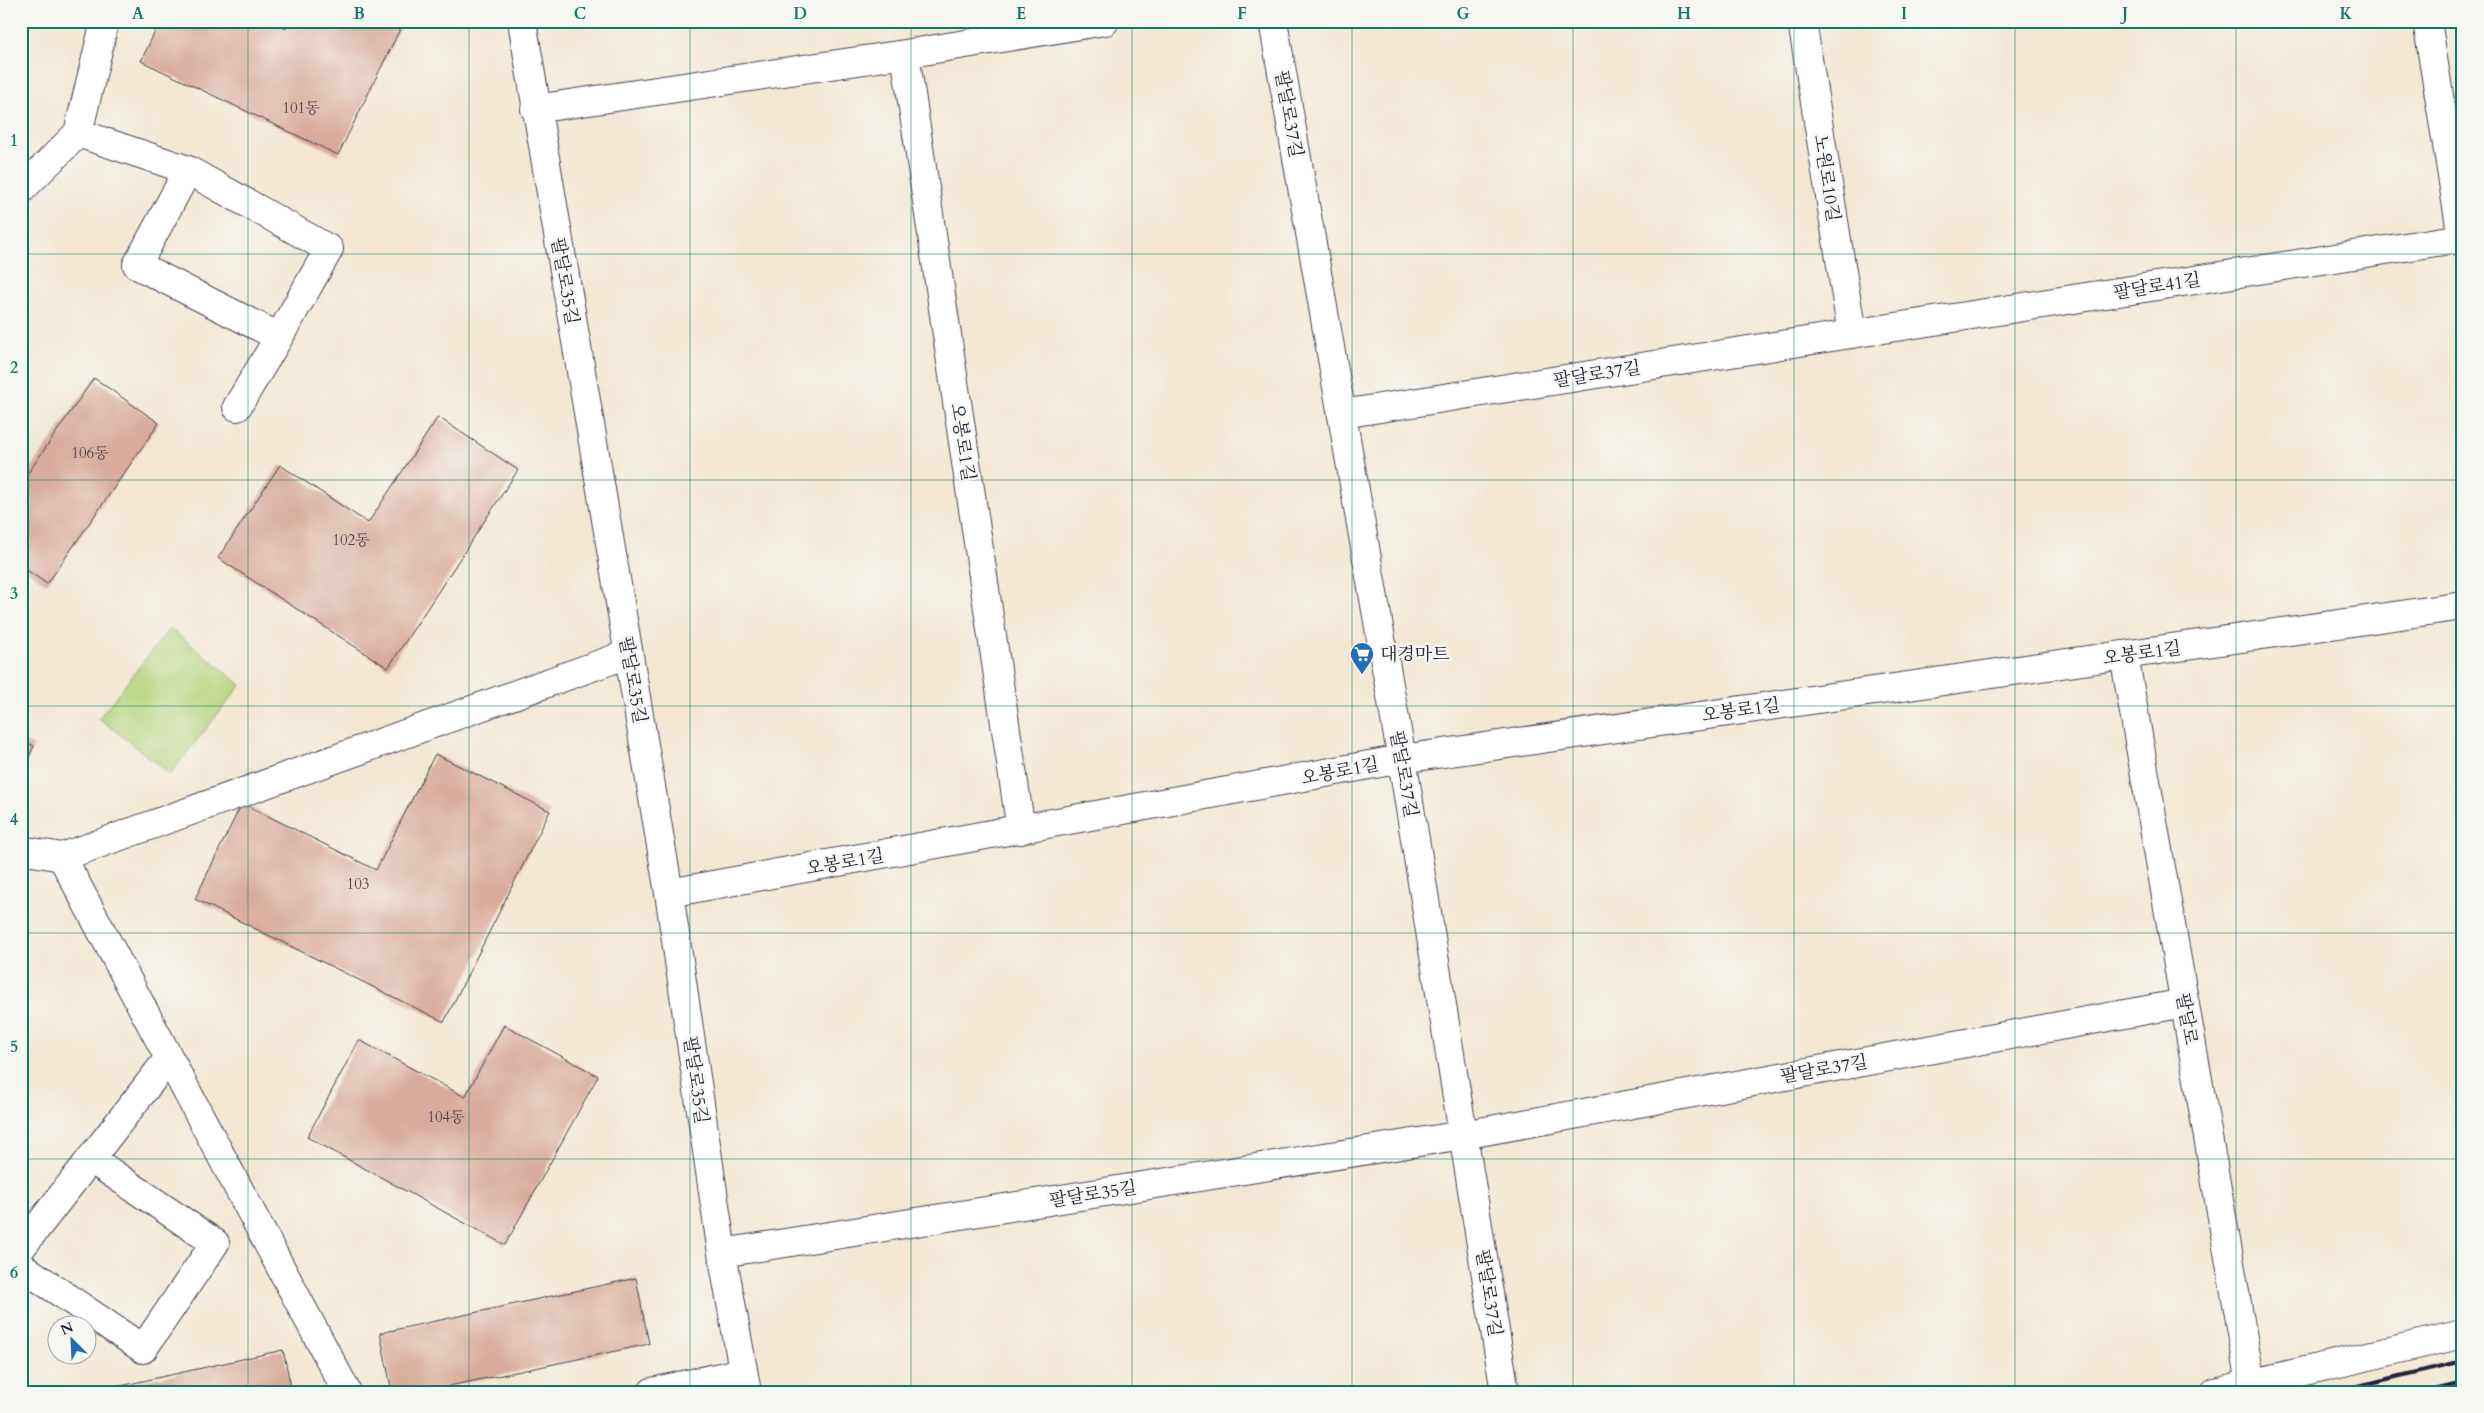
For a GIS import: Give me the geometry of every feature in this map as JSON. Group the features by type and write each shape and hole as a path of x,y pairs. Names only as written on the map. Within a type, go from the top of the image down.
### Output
{"street":[{"path":"21,190 78,133 105,21"},
{"name":"팔달로35길","path":"522,21 535,109 669,894 722,1253 745,1382 652,1392"},
{"path":"535,109 905,54 1105,21"},
{"name":"팔달로37길","path":"1273,21 1402,759 1505,1392"},
{"name":"노원로10길","path":"1802,21 1852,334"},
{"name":"팔달로41길","path":"1852,334 2462,241 2427,21"},
{"name":"오봉로1길","path":"905,54 1021,830"},
{"path":"78,133 188,170 329,249 279,338 237,407"},
{"path":"188,170 137,266 279,338"},
{"name":"팔달로37길","path":"1342,414 1852,334"},
{"name":"오봉로1길","path":"669,894 1402,759 2463,606"},
{"path":"21,850 62,857 628,654"},
{"name":"팔달로","path":"2124,655 2251,1384"},
{"path":"62,857 347,1392"},
{"name":"팔달로37길","path":"1463,1135 2184,1003"},
{"path":"21,1248 169,1058"},
{"name":"팔달로35길","path":"722,1253 1463,1135"},
{"path":"21,1266 143,1349 215,1243 91,1159"},
{"path":"2215,1392 2463,1334"}],"green space":[{"path":"170,628 241,685 170,774 99,718"}],"building":[{"path":"160,21 273,21 286,28 289,21 404,21 338,155 141,61"},
{"path":"94,378 159,423 47,584 21,566 21,483"},
{"path":"438,417 518,470 388,668 218,558 280,465 368,523"},
{"path":"21,740 34,746 21,774"},
{"path":"435,754 550,811 444,1022 195,899 242,803 376,870"},
{"path":"504,1025 598,1076 505,1245 307,1137 359,1040 465,1097"},
{"path":"636,1278 649,1344 421,1392 392,1392 380,1333"},
{"path":"283,1350 292,1392 98,1392 98,1391"}],"railway":[{"path":"2333,1392 2463,1361"},
{"path":"2425,1392 2463,1383"}],"place":[{"name":"대경마트","path":"1362,675"}]}
